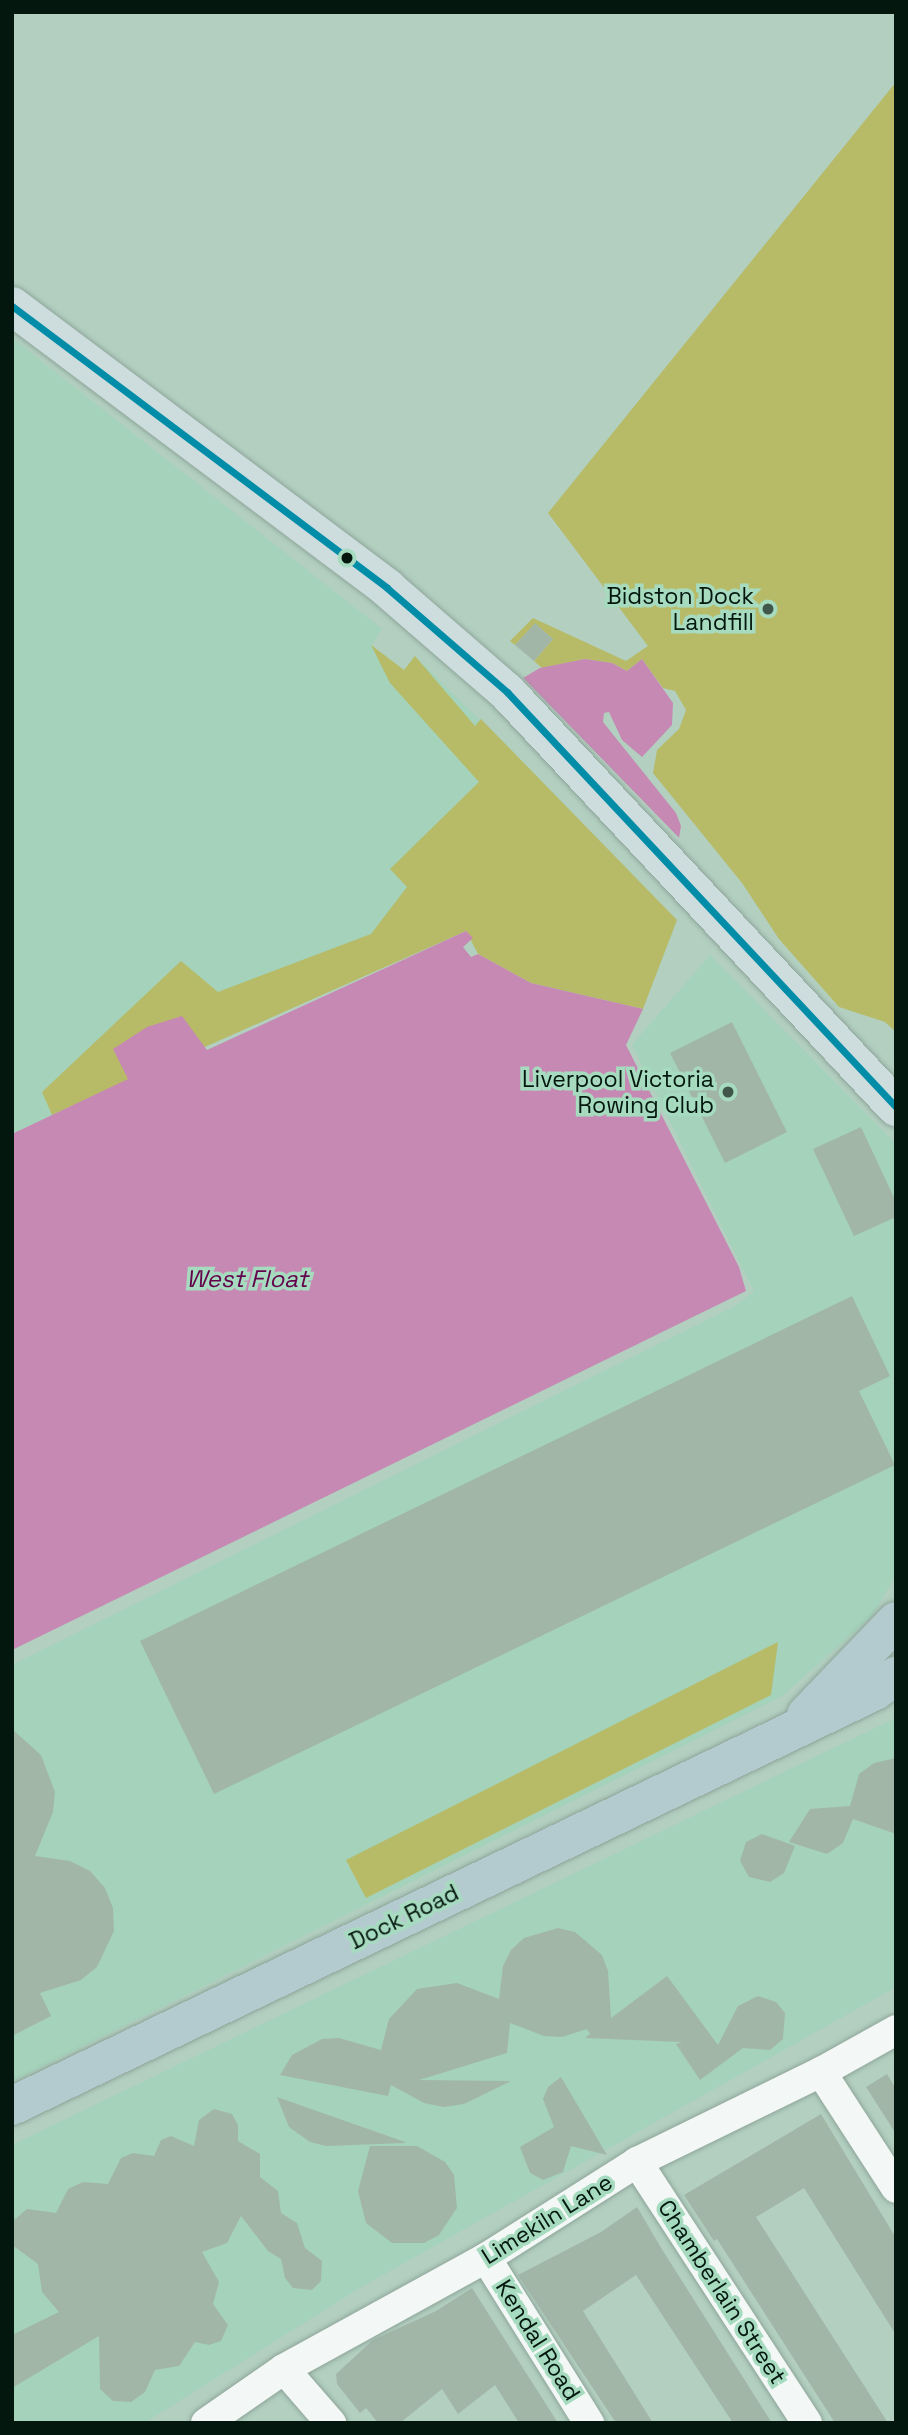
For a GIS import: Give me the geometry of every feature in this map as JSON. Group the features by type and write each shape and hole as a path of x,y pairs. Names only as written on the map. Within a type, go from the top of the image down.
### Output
{"highway":[{"name":"Dock Road","path":"795,1727 896,1621"},
{"name":"Dock Road","path":"12,2106 795,1727 875,1691 896,1676"}],"main road":[{"path":"12,306 387,588 507,692 896,1107"}],"street":[{"name":"Limekiln Lane","path":"206,2423 284,2369 486,2258 637,2162 821,2073 896,2030"},
{"path":"821,2073 896,2188"},
{"name":"Chamberlain Street","path":"637,2162 807,2423"},
{"name":"Kendal Road","path":"486,2258 589,2423"},
{"path":"284,2369 331,2423"}],"shaded area":[{"path":"12,338 382,629 371,645 404,670 415,656 579,819 128,1079 12,1134"},
{"path":"710,955 896,1144 896,1575 872,1616 782,1696 12,2082 12,1665 737,1305 754,1291 632,1045"},
{"path":"896,1718 896,1987 363,2286 144,2423 12,2423 12,2145"}],"green space":[{"name":"Bidston Dock Landfill","path":"896,82 896,1032 885,1022 839,1007 779,939 742,883 653,773 657,750 679,729 686,710 675,691 663,688 642,659 627,671 612,663 585,659 542,668 534,661 553,639 535,624 515,645 510,641 533,618 626,661 648,646 548,513"},
{"path":"371,645 404,670 415,656 475,726 481,719 677,920 643,1009 531,983 478,954 466,931 52,1115 42,1092 181,961 218,992 371,934 407,887 390,869 479,782 390,683"},
{"path":"778,1642 771,1695 366,1898 346,1860"}],"water":[{"path":"585,659 612,663 627,671 642,659 673,703 672,725 642,757 622,740 609,712 604,713 603,722 676,813 681,826 679,838 523,678 540,668"},
{"name":"West Float","path":"466,931 473,938 463,947 471,957 478,954 531,983 643,1009 626,1045 739,1267 746,1291 12,1650 12,1134 128,1079 113,1049 147,1027 182,1016 207,1050"}],"pier":[{"path":"523,678 681,840 676,840"}],"building":[{"path":"535,623 553,639 534,661 515,645"},
{"name":"Liverpool Victoria Rowing Club","path":"732,1022 787,1132 725,1163 670,1053"},
{"path":"861,1127 896,1202 896,1217 854,1236 813,1149"},
{"path":"852,1296 890,1376 859,1391 895,1465 214,1794 140,1641"},
{"path":"12,1729 41,1755 55,1792 53,1812 35,1856 70,1861 90,1871 105,1888 113,1908 114,1931 97,1967 81,1980 40,1993 51,2016 12,2036"},
{"path":"896,1758 896,1834 853,1819 843,1843 827,1854 789,1842 810,1809 850,1806 859,1774 874,1763"},
{"path":"762,1834 795,1846 784,1873 770,1882 749,1877 740,1861 746,1842"},
{"path":"558,1928 575,1932 602,1955 608,1971 611,2018 667,1976 718,2045 738,2006 758,1996 776,2002 785,2013 783,2039 770,2050 743,2048 700,2080 676,2044 682,2042 585,2038 590,2034 587,2029 562,2037 544,2036 510,2023 507,2053 419,2080 511,2081 464,2104 444,2107 424,2103 391,2085 388,2096 280,2075 292,2055 322,2039 339,2038 381,2050 389,2019 417,1989 457,1983 499,1999 503,1966 511,1950 524,1938"},
{"path":"887,2074 896,2089 896,2134 866,2087"},
{"path":"561,2077 607,2155 571,2146 563,2172 543,2180 530,2173 520,2147 554,2127 543,2099 548,2087"},
{"path":"277,2097 405,2142 326,2146 310,2142 289,2127"},
{"path":"214,2109 232,2114 238,2125 238,2141 260,2154 260,2177 278,2191 281,2213 297,2223 305,2248 322,2261 321,2281 312,2290 293,2288 285,2278 281,2259 268,2251 241,2216 227,2243 202,2252 219,2282 213,2304 228,2325 221,2341 209,2345 195,2342 179,2366 155,2370 145,2392 131,2402 113,2401 100,2389 99,2336 12,2388 12,2335 59,2312 42,2292 38,2264 12,2245 14,2220 27,2209 56,2213 68,2189 83,2182 108,2184 121,2158 133,2153 154,2156 161,2140 171,2136 194,2146 199,2120"},
{"path":"821,2114 896,2238 896,2335 804,2188 756,2217 888,2423 835,2423 717,2239 714,2241 684,2195"},
{"path":"370,2146 417,2146 445,2162 454,2175 457,2208 439,2235 424,2243 392,2243 366,2223 358,2191"},
{"path":"637,2207 772,2423 733,2423 636,2275 583,2311 653,2423 616,2423 518,2275 601,2232"},
{"path":"472,2288 558,2423 519,2423 495,2385 458,2414 442,2389 400,2423 378,2423 366,2408 360,2413 337,2384 336,2374 373,2340 436,2311"}],"transit line":[{"path":"12,306 387,588 507,692 896,1107"}],"place":[{"name":"Bidston Dock Landfill","path":"768,609"},
{"name":"Liverpool Victoria Rowing Club","path":"728,1092"}]}
